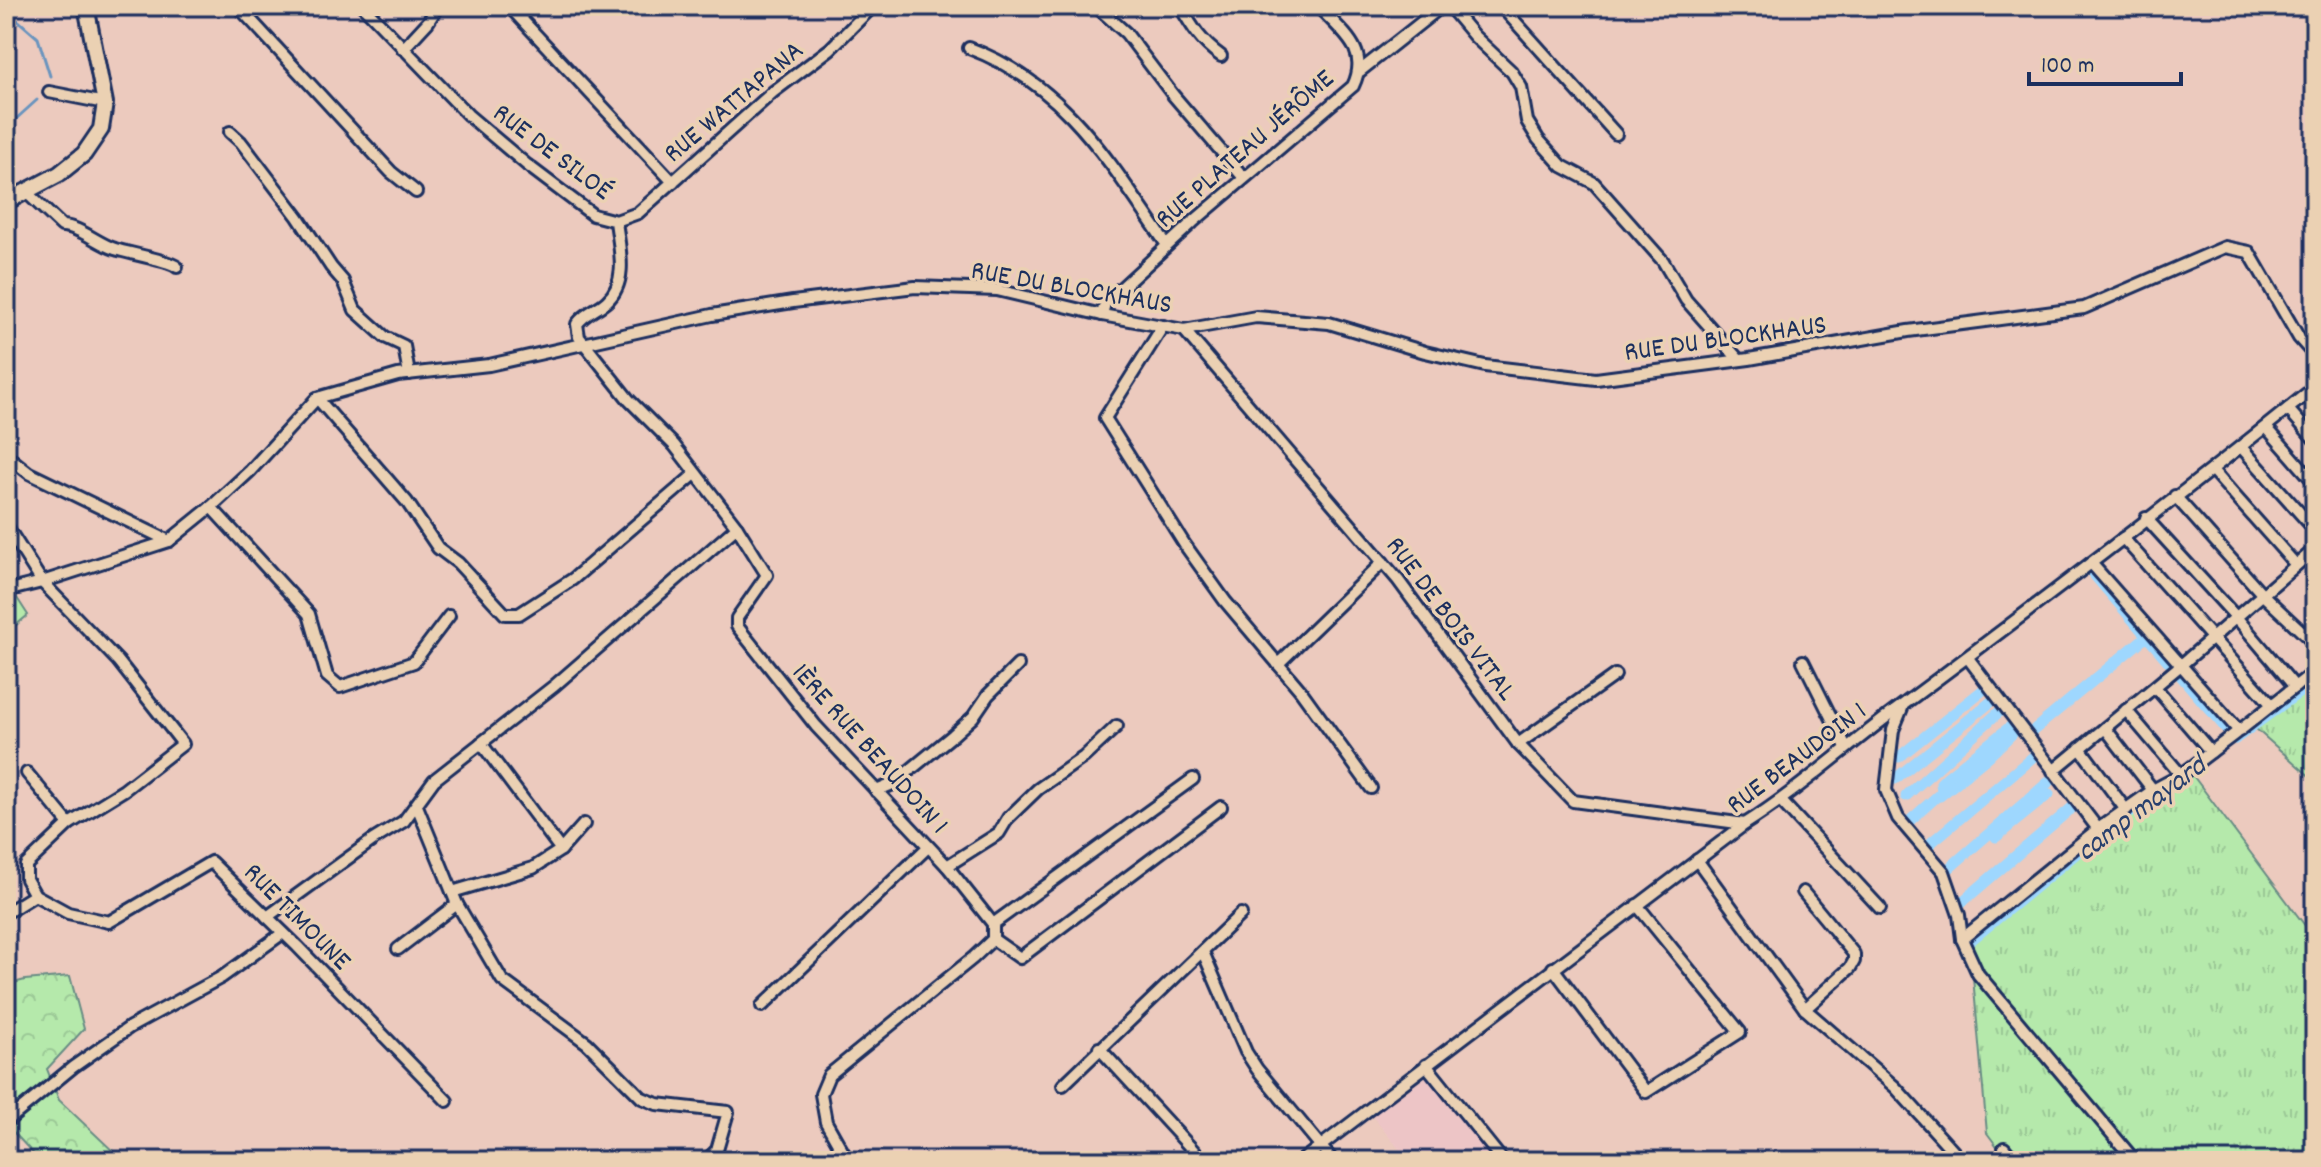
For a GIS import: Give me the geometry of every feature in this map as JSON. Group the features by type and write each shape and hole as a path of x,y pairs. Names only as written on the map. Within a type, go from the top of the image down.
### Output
{"street":[{"path":"6,202 59,174 84,154 101,129 105,103 86,6"},
{"path":"238,6 391,172 416,192"},
{"name":"RUE DE SILOÉ","path":"363,6 468,115 593,215 616,221 621,270 617,290 605,303 588,311 577,324 579,337 586,345"},
{"path":"403,49 438,6"},
{"path":"509,6 673,182"},
{"name":"RUE WATTAPANA","path":"616,221 638,213 773,92 830,49 873,6"},
{"path":"1096,6 1126,33 1173,95 1244,178"},
{"path":"1180,6 1193,30 1221,56"},
{"name":"RUE PLATEAU JÉRÔME","path":"1102,315 1105,303 1167,245 1353,86 1360,71 1357,49 1318,6"},
{"path":"1360,71 1442,6"},
{"path":"1449,6 1517,79 1527,121 1538,139 1562,166 1594,183 1663,261 1686,300 1739,360"},
{"path":"1501,6 1616,134"},
{"path":"969,48 1010,66 1081,125 1167,245"},
{"path":"49,92 105,103"},
{"path":"230,132 298,217 343,281 355,310 385,337 404,346 409,374"},
{"path":"26,192 62,226 70,226 115,249 151,260 172,262 177,267"},
{"name":"RUE DU BLOCKHAUS","path":"317,398 409,374 489,365 712,315 915,287 997,290 1102,315 1184,330 1256,317 1329,323 1425,352 1485,366 1596,379 1739,360 1908,331 2084,308 2225,247 2249,252 2299,338 2315,356"},
{"path":"1163,326 1105,418 1185,545 1225,601 1301,691 1371,788"},
{"name":"RUE DE BOIS VITAL","path":"1184,330 1383,562 1518,744 1573,801 1745,824"},
{"name":"1ÈRE RUE BEAUDOIN 1","path":"586,345 629,400 674,445 737,527 767,575 737,618 737,626 816,726 947,866 993,924"},
{"name":"RUE BEAUDOIN 1","path":"1301,1161 1745,824 1781,801 1846,747 1968,658 2313,392"},
{"path":"6,591 169,541 250,471 317,398 407,502 438,548 458,563 505,614 519,614 573,579 695,474"},
{"path":"2288,409 2315,440"},
{"path":"2266,427 2315,483"},
{"path":"2241,447 2315,530"},
{"path":"6,455 29,473 169,541"},
{"path":"2212,470 2296,565"},
{"path":"2175,496 2263,595 2315,644"},
{"path":"211,507 309,614 327,676 340,687 414,662 449,616"},
{"path":"2146,518 2295,687"},
{"path":"6,525 42,582 118,661 183,744 124,790 69,824 26,865 26,879 35,895 6,913"},
{"path":"267,917 404,821 434,780 554,686 737,527"},
{"path":"2123,538 2272,705"},
{"path":"2053,771 2315,549"},
{"path":"1278,664 1383,562"},
{"path":"2091,563 2178,668 2239,731 2315,671"},
{"path":"1968,658 2098,829"},
{"path":"1803,661 1846,747"},
{"path":"876,791 893,784 953,735 973,717 988,695 1018,665"},
{"path":"1518,744 1615,675"},
{"path":"2155,687 2211,752"},
{"path":"1903,704 1893,730 1886,790 1898,818 1944,872 1959,915 1962,939 1978,974 2135,1161"},
{"path":"2126,710 2181,775"},
{"path":"947,866 999,833 1008,818 1038,789 1084,757 1117,726"},
{"path":"2105,728 2153,790"},
{"path":"1962,939 2098,829 2153,790 2181,775 2233,735"},
{"path":"481,743 561,850"},
{"path":"2080,748 2126,810"},
{"path":"27,773 69,824"},
{"path":"848,1161 826,1122 821,1094 829,1075 973,958 993,939 993,924 1193,779"},
{"path":"1781,801 1880,908"},
{"path":"417,806 457,904 502,980 587,1043 642,1098 657,1104 728,1112 717,1150 706,1161"},
{"path":"993,939 1020,958 1221,807"},
{"path":"452,892 533,868 561,850 584,824"},
{"path":"762,1006 928,847"},
{"path":"1697,860 1805,1009 1895,1087 1962,1161"},
{"name":"RUE TIMOUNE","path":"35,895 68,913 109,922 211,862 447,1101"},
{"path":"1803,892 1854,954 1854,961 1805,1009"},
{"path":"398,949 457,904"},
{"path":"1553,968 1646,1092 1740,1032 1637,905"},
{"path":"1063,1085 1241,914"},
{"path":"6,1122 73,1067 130,1027 222,977 283,933"},
{"path":"1203,952 1246,1052 1333,1161"},
{"path":"1099,1048 1203,1161"},
{"path":"1426,1065 1503,1161"},
{"path":"2004,1148 2015,1161"}],"shaded area":[{"path":"1431,1073 1502,1161 1409,1161 1372,1116"}],"green space":[{"path":"6,581 28,615 9,631 6,630"},
{"path":"2315,678 2315,781 2255,728"},
{"path":"2191,773 2315,939 2315,1161 2008,1161 1987,1133 1970,944 2102,835"},
{"path":"70,976 84,1029 47,1069 59,1100 115,1153 108,1161 40,1161 6,1124 6,985"}],"waterway":[{"path":"6,10 38,38 50,76"},
{"path":"6,128 37,100"},
{"path":"2089,569 2235,739"},
{"path":"2035,729 2147,636"},
{"name":"camp mayard","path":"2235,739 2315,681"},
{"path":"1899,757 1983,690"},
{"path":"1895,779 1992,701"},
{"path":"1906,796 2000,711"},
{"path":"1905,825 1942,792 1941,783 1947,777 2011,726"},
{"path":"1940,796 2015,731"},
{"path":"1926,847 2034,756"},
{"path":"1947,870 2052,779"},
{"name":"camp mayard","path":"1970,941 2117,820 2179,781"},
{"path":"1996,837 2049,794"},
{"path":"1961,903 2074,806"}]}
